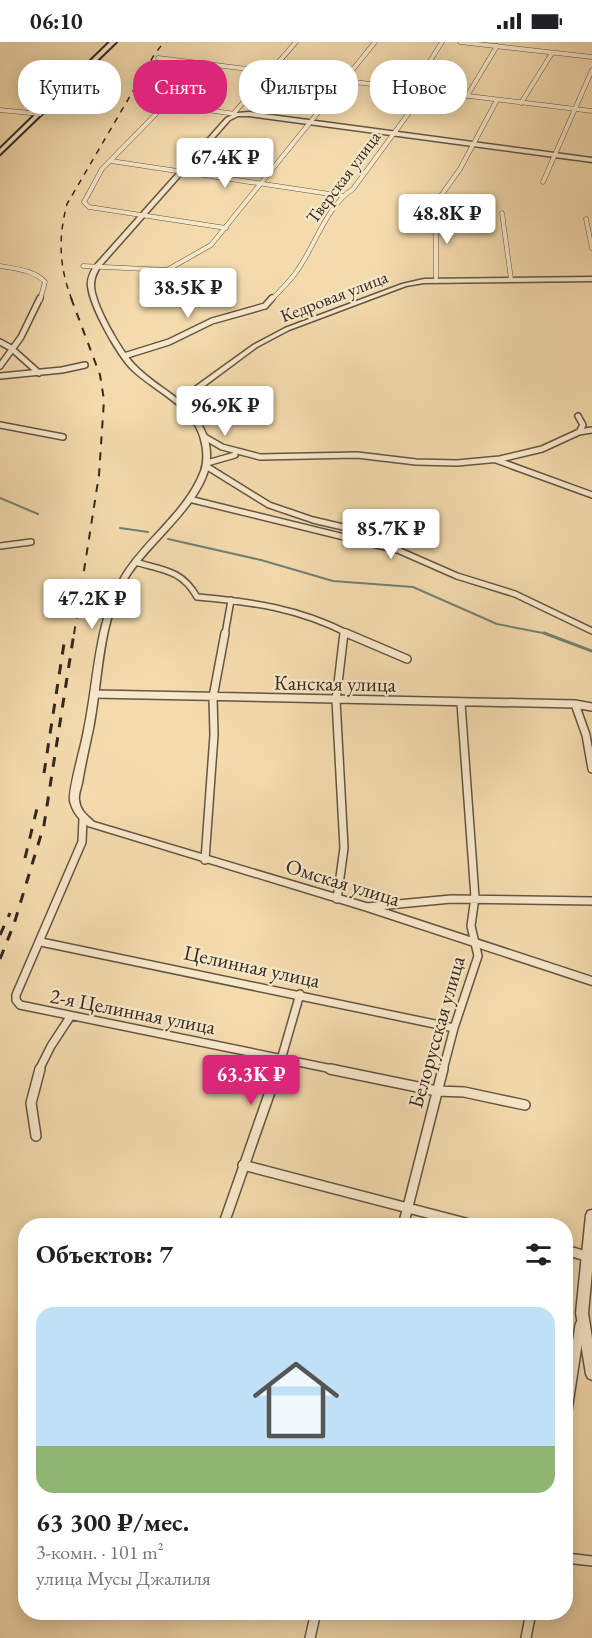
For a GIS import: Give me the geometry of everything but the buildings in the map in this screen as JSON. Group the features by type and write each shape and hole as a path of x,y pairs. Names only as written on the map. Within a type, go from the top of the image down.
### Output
{"main road":[{"path":"95,60 113,42"},
{"path":"0,152 40,114"}],"street":[{"path":"280,60 296,42"},
{"path":"358,64 375,42"},
{"path":"430,60 442,42"},
{"path":"460,42 592,57"},
{"path":"516,48 520,42"},
{"path":"496,46 467,96 592,111"},
{"path":"521,102 552,53"},
{"path":"158,58 174,60"},
{"path":"543,182 557,155 573,109 592,70"},
{"path":"440,197 460,169 471,144 497,100"},
{"path":"41,942 82,842 83,819 74,800 94,694 99,654 114,599 135,562 189,499 207,465 207,449 196,422 180,401 140,374 124,356 92,294 91,280 97,266 239,109"},
{"path":"0,110 18,112"},
{"path":"227,113 592,160"},
{"path":"157,114 100,171 84,202 86,206 226,228"},
{"path":"83,266 167,270 207,248 226,228 317,114"},
{"name":"Тверская улица","path":"124,356 169,342 212,321 261,308 295,274 315,236 408,114"},
{"path":"111,161 344,195"},
{"path":"436,281 436,214 444,204"},
{"path":"502,213 511,279"},
{"path":"586,219 592,248"},
{"path":"0,266 33,273 43,278 45,282 37,310 15,348 0,366"},
{"name":"Кедровая улица","path":"180,401 249,350 287,329 396,287 419,281 592,279"},
{"path":"0,342 15,348 24,362 39,372"},
{"path":"0,376 85,365"},
{"path":"578,416 583,425 579,432"},
{"path":"0,425 63,437"},
{"path":"207,465 223,456 238,454 278,458 358,455 433,462 493,459 539,451 558,444 579,432 592,430"},
{"path":"203,436 220,447 238,454"},
{"path":"493,459 592,495"},
{"path":"207,465 268,505 329,524 390,538 398,550"},
{"path":"189,499 398,550 457,576 515,594 592,631"},
{"path":"0,546 31,542"},
{"path":"135,562 180,575 190,584 197,597 256,602 323,621 407,660"},
{"path":"205,860 214,735 213,697 231,600"},
{"path":"337,898 344,848 336,700 344,632"},
{"name":"Канская улица","path":"94,694 576,704 592,707"},
{"name":"Белорусская улица","path":"405,1218 454,1028 478,956 471,926 475,897 461,703"},
{"path":"576,704 586,735 592,769"},
{"name":"Омская улица","path":"83,819 91,824 366,907 592,981"},
{"path":"366,907 475,897 592,901"},
{"name":"Целинная улица","path":"41,942 300,994 454,1028"},
{"name":"2-я Целинная улица","path":"41,942 16,995 17,1003 24,1008 437,1090 464,1092 525,1105"},
{"path":"226,1218 282,1059 300,994"},
{"path":"36,1136 31,1105 33,1090 54,1039 70,1017"},
{"path":"243,1165 449,1218"},
{"path":"573,1372 590,1257 592,1215"},
{"path":"573,1252 590,1257"},
{"path":"582,1313 592,1374"},
{"path":"573,1559 592,1561"},
{"path":"310,1638 314,1620"},
{"path":"526,1638 529,1620"}],"waterway":[{"path":"0,498 38,514"},
{"path":"120,528 148,532"},
{"path":"168,539 261,560 333,581 413,587 497,624 545,633"},
{"path":"545,633 592,651"}],"railway":[{"path":"72,300 64,276 61,252 62,229 67,204 154,55 164,42"},
{"path":"71,298 100,375 104,400 99,475 74,634"},
{"path":"0,959 14,924 44,825 74,633"},
{"path":"44,773 65,637"},
{"path":"25,858 39,800"},
{"path":"0,935 10,913"}]}
